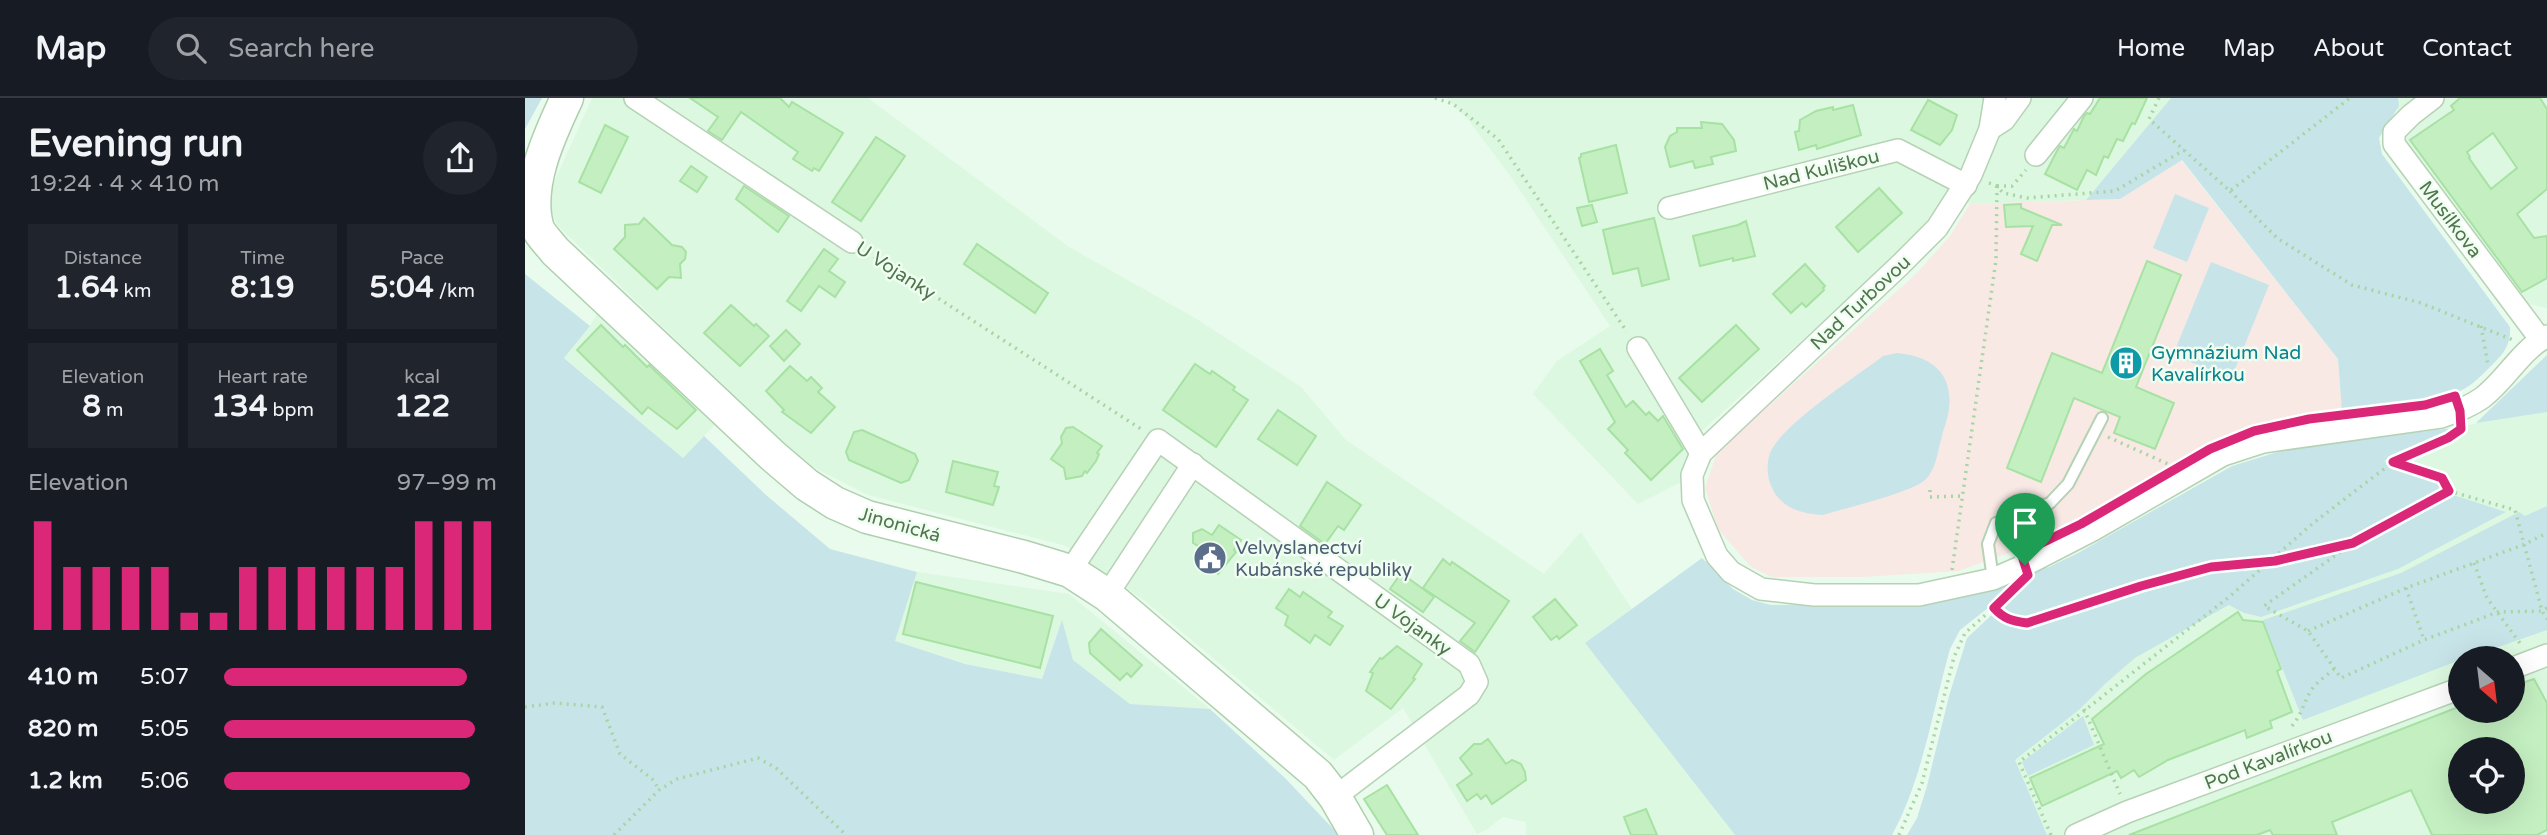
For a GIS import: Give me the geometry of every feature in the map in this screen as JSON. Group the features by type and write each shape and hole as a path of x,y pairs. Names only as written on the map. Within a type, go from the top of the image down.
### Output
{"street":[{"name":"Jinonická","path":"567,98 534,176 530,205 538,230 555,251 753,437 807,485 835,503 867,517 1070,571 1107,595 1318,775 1335,797 1357,835"},
{"name":"U Vojanky","path":"635,98 852,242"},
{"name":"Nad Turbovou","path":"1701,453 1937,228 1966,185 1990,129 1995,98"},
{"name":"Nad Turbovou","path":"1990,129 2004,120 2020,98"},
{"path":"2032,161 2082,98"},
{"name":"Musílkova","path":"2433,98 2408,106 2394,132 2394,144 2540,341"},
{"name":"Nad Kuliškou","path":"1669,208 1898,149 1966,185"},
{"path":"1638,348 1701,453 1692,475 1693,500 1717,556 1731,572 1761,589 1814,595 1919,594 1993,579 2093,530 2223,455 2263,442 2441,417 2460,411 2483,397 2540,341"},
{"path":"1070,571 1158,440"},
{"name":"U Vojanky","path":"1158,440 1469,664 1477,682 1469,695 1335,797"},
{"path":"1107,595 1193,464"},
{"name":"Pod Kavalírkou","path":"2080,834 2127,812 2448,693"}],"lane":[{"path":"1993,579 1988,544 1996,523 2050,503 2068,484 2102,418"}],"path":[{"path":"1435,98 1453,104 1498,139 1638,348"},
{"path":"2159,98 2149,119 2230,191 2277,238 2351,285 2421,303 2481,326 2540,341"},
{"path":"2230,191 2350,98"},
{"path":"1997,186 2003,193 2027,198 2115,191 2184,150"},
{"path":"1997,186 2012,186 2032,161"},
{"path":"1951,572 1996,260 1997,186"},
{"name":"U Vojanky","path":"852,242 1158,440"},
{"path":"2481,326 2492,387"},
{"path":"2051,835 2019,762 2229,597 2312,524 2393,462 2448,438 2461,429 2460,411"},
{"path":"2097,432 2162,460"},
{"path":"2393,462 2442,478 2449,491"},
{"path":"1930,490 1930,497 1963,496"},
{"path":"2547,608 2542,611 2498,612 2424,640 2341,678 2308,631 2264,606 2353,543 2449,491 2515,510 2542,611 2547,619"},
{"path":"2308,631 2406,588 2523,545 2547,533"},
{"path":"1994,608 2000,615 2012,621 2027,623 2141,586 2211,567 2271,560 2353,543"},
{"path":"2474,563 2487,598 2531,662"},
{"path":"1899,835 1922,783 1954,657 1965,633 2028,575 2025,565"},
{"path":"2406,588 2424,640"},
{"path":"2292,726 2314,686 2334,669"},
{"path":"525,707 555,703 602,707 621,754 652,779 659,790"},
{"path":"2084,709 2127,812"},
{"path":"614,835 659,790 677,779 758,758 776,768 846,835"}],"shaded area":[{"path":"525,98 542,98 525,129"},
{"path":"592,98 868,98 1069,247 1195,318 1301,387 1346,440 1544,574 1581,532 1632,609 1585,643 1735,835 1526,835 1526,822 1503,817 1477,834 1403,708 1334,760 1145,601 1066,546 868,495 803,462 557,225 547,198"},
{"path":"1446,98 2171,98 2086,200 1970,204 1950,194 1905,247 1702,431 1684,466 1681,482 1638,504 1533,394 1557,361 1610,326 1511,177 1467,118"},
{"path":"2171,98 2398,98 2399,106 2379,138 2382,154 2510,327 2508,343 2501,356 2465,389 2448,396 2403,405 2342,412 2338,359 2182,160 2120,199 2086,200"},
{"path":"2398,98 2547,98 2547,308 2529,304 2517,294 2397,133"},
{"path":"2181,160 2338,359 2342,412 2299,418 2239,432 2210,445 2033,544 1959,571 1863,577 1772,577 1751,567 1718,529 1705,488 1717,452 1916,274 1950,236 1970,204 2120,199"},
{"path":"2175,194 2209,208 2187,262 2153,248"},
{"path":"2211,262 2269,285 2231,379 2173,355"},
{"path":"525,274 590,326 564,358 683,458 704,436 766,495 830,549 917,572 895,641 965,664 1042,679 1062,620 1073,660 1130,704 1210,709 1285,778 1339,835 525,835"},
{"path":"601,308 717,422 683,458 564,357"},
{"path":"1897,353 1929,362 1937,368 1947,385 1948,412 1936,461 1929,476 1906,490 1823,515 1801,512 1782,502 1773,490 1768,472 1770,453 1777,441 1804,415 1839,388 1883,356"},
{"path":"2547,355 2547,835 2047,835 2014,761 2080,709 2135,658 2230,605 2244,613 2261,617 2398,569 2505,513 2447,493 2440,480 2383,461 2454,428 2475,424"},
{"path":"2547,355 2547,412 2476,423"},
{"path":"2454,428 2384,461 2440,480 2447,493 2506,512 2398,569 2261,617 2244,613 2229,605 2135,658 2080,709 2015,760 2047,835 1907,835 1917,818 1927,786 1949,696 1967,638 2031,578 2034,570 2049,567 2078,553 2232,466 2297,446"},
{"path":"2547,506 2547,630 2501,646 2448,646 2448,665 2303,720 2263,620 2401,573 2519,512 2525,516"},
{"path":"1702,558 1733,589 1752,600 1771,605 1942,602 2022,575 2021,582 1960,630 1950,649 1919,768 1892,835 1735,835 1585,643"},
{"path":"917,572 1069,594 1210,709 1130,704 1073,660 1062,622 1042,679 965,664 894,641"},
{"path":"2083,716 2094,745 2028,776 2022,762"}],"building":[{"path":"690,98 780,98 789,107 792,102 843,133 819,171 814,168 812,171 793,159 798,152 741,112 722,140 708,131 718,117"},
{"path":"2100,98 2147,98 2135,124 2132,123 2123,141 2117,139 2108,158 2104,156 2096,175 2087,170 2077,190 2045,174 2060,146 2064,148 2074,129 2077,131 2084,116 2090,114"},
{"path":"2460,98 2540,98 2547,109 2547,189 2517,214 2534,238 2547,236 2547,278 2522,292 2410,140 2454,110 2451,106","holes":["2493,133 2517,168 2491,189 2467,152"]},
{"path":"1928,100 1957,115 1952,130 1940,145 1911,130"},
{"path":"1853,105 1861,135 1817,149 1816,145 1799,150 1795,132 1799,131 1800,120 1816,111"},
{"path":"1701,122 1722,124 1734,140 1736,151 1711,157 1713,164 1695,168 1693,161 1670,167 1665,147 1670,136 1677,132 1677,128 1702,128"},
{"path":"605,125 628,137 601,193 579,182"},
{"path":"876,137 905,156 861,221 832,202"},
{"path":"1616,145 1627,193 1589,202 1579,158 1581,154"},
{"path":"691,166 707,177 697,192 680,181"},
{"path":"744,186 789,216 778,232 736,199"},
{"path":"1879,188 1902,213 1858,252 1836,227"},
{"path":"2021,204 2021,208 2062,225 2052,225 2037,261 2021,254 2033,226 2006,227 2004,205"},
{"path":"1592,205 1597,222 1582,226 1577,208"},
{"path":"644,218 672,245 682,247 686,252 685,259 680,264 681,278 669,277 657,289 614,249 625,237 625,225 639,224"},
{"path":"1654,218 1669,279 1642,286 1638,268 1613,274 1603,230"},
{"path":"1746,221 1755,256 1700,266 1693,236"},
{"path":"977,244 1048,293 1035,313 964,264"},
{"path":"824,249 838,259 829,271 845,282 835,297 819,286 801,311 787,301"},
{"name":"Gymnázium Nad Kavalírkou","path":"2147,261 2181,275 2136,387 2174,403 2155,449 2114,433 2120,417 2074,398 2041,482 2007,468 2052,353 2102,373"},
{"path":"1805,264 1825,286 1824,290 1806,307 1802,303 1791,313 1773,294"},
{"path":"731,305 769,336 740,366 704,333"},
{"path":"601,325 647,367 649,365 696,410 677,429 648,407 642,414 577,350"},
{"path":"1736,325 1759,349 1702,402 1679,378"},
{"path":"786,330 800,344 784,361 770,346"},
{"path":"1600,349 1613,371 1607,375 1626,407 1633,401 1646,415 1649,412 1658,421 1663,416 1683,449 1651,480 1625,453 1628,450 1608,429 1615,422 1580,361"},
{"path":"1195,364 1210,374 1212,371 1248,400 1216,447 1163,410"},
{"path":"790,366 807,381 811,377 822,388 818,392 835,407 811,433 782,412 784,410 766,391"},
{"path":"1278,410 1316,436 1297,465 1258,439"},
{"path":"1073,427 1102,446 1087,473 1085,471 1082,476 1066,479 1064,468 1051,459 1062,443 1061,437 1066,428"},
{"path":"862,430 915,454 918,461 909,480 901,483 849,460 846,452 854,432"},
{"path":"953,461 998,472 994,486 999,487 993,505 946,492"},
{"path":"1327,482 1361,505 1344,530 1338,526 1325,544 1300,526"},
{"path":"1219,525 1241,540 1234,550 1236,552 1218,574 1196,560 1203,549 1193,543 1193,533 1202,529 1212,535"},
{"path":"1443,559 1450,565 1452,562 1509,601 1475,652 1460,641 1475,623 1423,588"},
{"path":"1399,576 1407,581 1408,578 1434,597 1423,612 1390,589"},
{"path":"916,582 1053,616 1040,668 903,634"},
{"path":"1289,589 1300,597 1303,592 1332,612 1328,617 1343,626 1330,645 1315,635 1310,643 1285,625 1288,616 1276,608"},
{"path":"1555,599 1577,625 1559,639 1557,636 1551,640 1533,617"},
{"path":"2238,612 2243,620 2263,622 2281,669 2277,671 2292,712 2270,721 2272,728 2247,738 2245,730 2168,760 2139,777 2134,770 2121,778 2117,771 2042,806 2030,778 2104,744 2092,719 2146,674"},
{"path":"1101,629 1142,665 1131,677 1127,673 1120,680 1090,653 1089,643"},
{"path":"1397,646 1422,664 1413,678 1415,679 1391,709 1366,691 1373,673 1370,672 1380,658"},
{"path":"2534,679 2547,703 2547,830 2537,835 2432,835 2411,790 2332,822 2337,835 2273,835 2270,830 2257,835 2129,835 2448,711 2448,723 2525,723 2525,682"},
{"path":"1488,739 1506,764 1512,760 1521,764 1526,780 1492,804 1486,795 1481,799 1477,794 1467,801 1457,785 1472,774 1460,758 1474,744 1481,744"},
{"path":"1387,785 1418,835 1387,835 1364,799"},
{"path":"1646,809 1657,835 1631,835 1624,817"}],"place":[{"name":"Gymnázium Nad Kavalírkou","path":"2126,363"},
{"name":"Velvyslanectví Kubánské republiky","path":"1210,558"}],"route":[{"path":"2455,396 2460,411 2461,429 2448,438 2393,462 2442,478 2449,491 2353,543 2275,561 2211,567 2141,586 2027,623 2012,621 2000,615 1994,608 2023,583 2028,575 2025,565 2021,553 2081,524 2210,449 2254,431 2309,419 2425,405 2455,396"}]}
